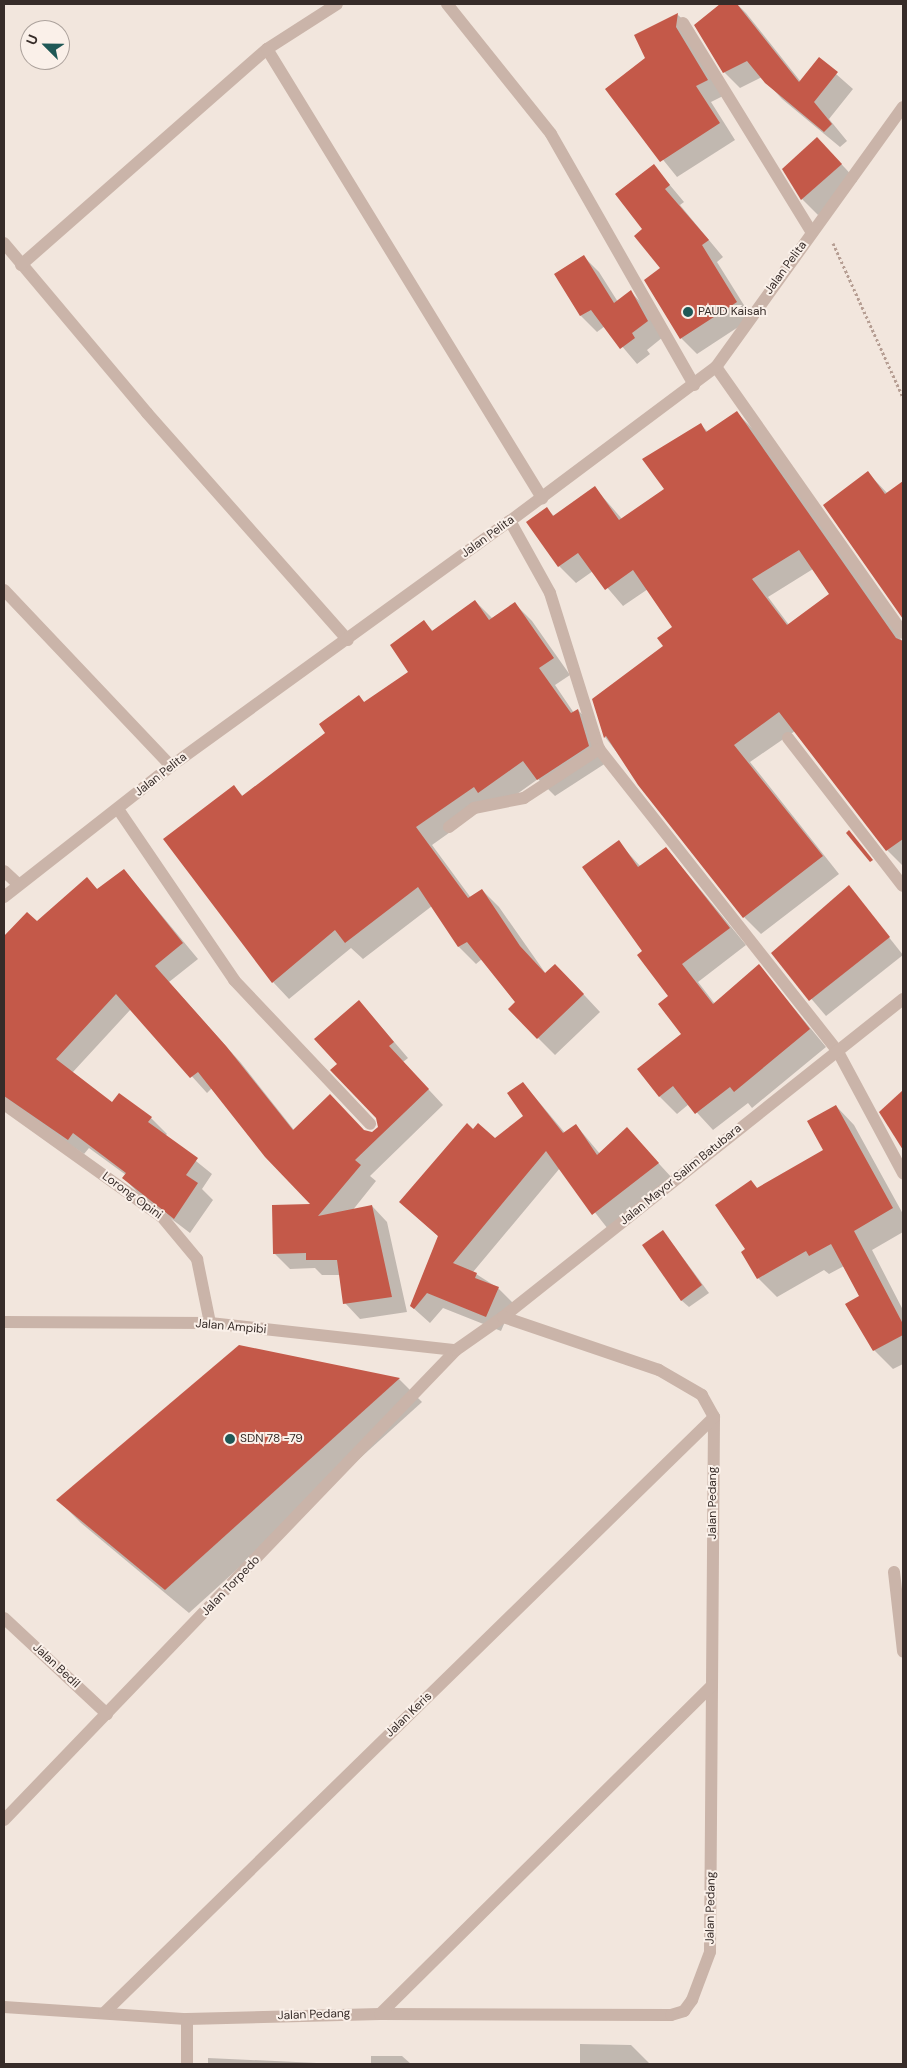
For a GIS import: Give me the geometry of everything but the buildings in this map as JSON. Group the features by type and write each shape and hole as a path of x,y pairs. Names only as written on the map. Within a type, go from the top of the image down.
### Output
{"street":[{"path":"22,265 267,49 337,4"},
{"path":"447,4 551,134 694,385"},
{"path":"683,22 812,233"},
{"path":"267,49 542,498"},
{"name":"Jalan Pelita","path":"4,897 18,884 118,810 171,766 348,640 542,498 716,367 903,107"},
{"path":"4,243 348,640"},
{"path":"716,367 903,633"},
{"path":"510,521 550,593 599,749 837,1050 903,1173"},
{"path":"4,590 171,766"},
{"path":"788,738 903,886"},
{"path":"449,827 474,808 524,798 599,749"},
{"path":"118,810 234,980 370,1124"},
{"path":"4,872 18,884"},
{"name":"Jalan Mayor Salim Batubara","path":"456,1350 504,1317 903,999"},
{"name":"Lorong Opini","path":"4,1104 162,1217 197,1259 210,1323"},
{"path":"504,1317 659,1370 702,1395 714,1416"},
{"name":"Jalan Ampibi","path":"4,1322 210,1323 456,1350"},
{"name":"Jalan Torpedo","path":"4,1820 456,1350"},
{"name":"Jalan Pedang","path":"4,2007 187,2019 380,2014 672,2015 684,2011 701,1984 710,1952 714,1416"},
{"name":"Jalan Keris","path":"104,2013 714,1416"},
{"path":"894,1572 903,1652"},
{"name":"Jalan Bedil","path":"4,1618 108,1714"},
{"path":"380,2014 712,1686"},
{"path":"187,2019 187,2064"}],"path":[{"path":"822,220 903,397"}],"place":[{"name":"PAUD Kaisah","path":"688,312"},
{"name":"SDN 78 -79","path":"230,1439"}]}
